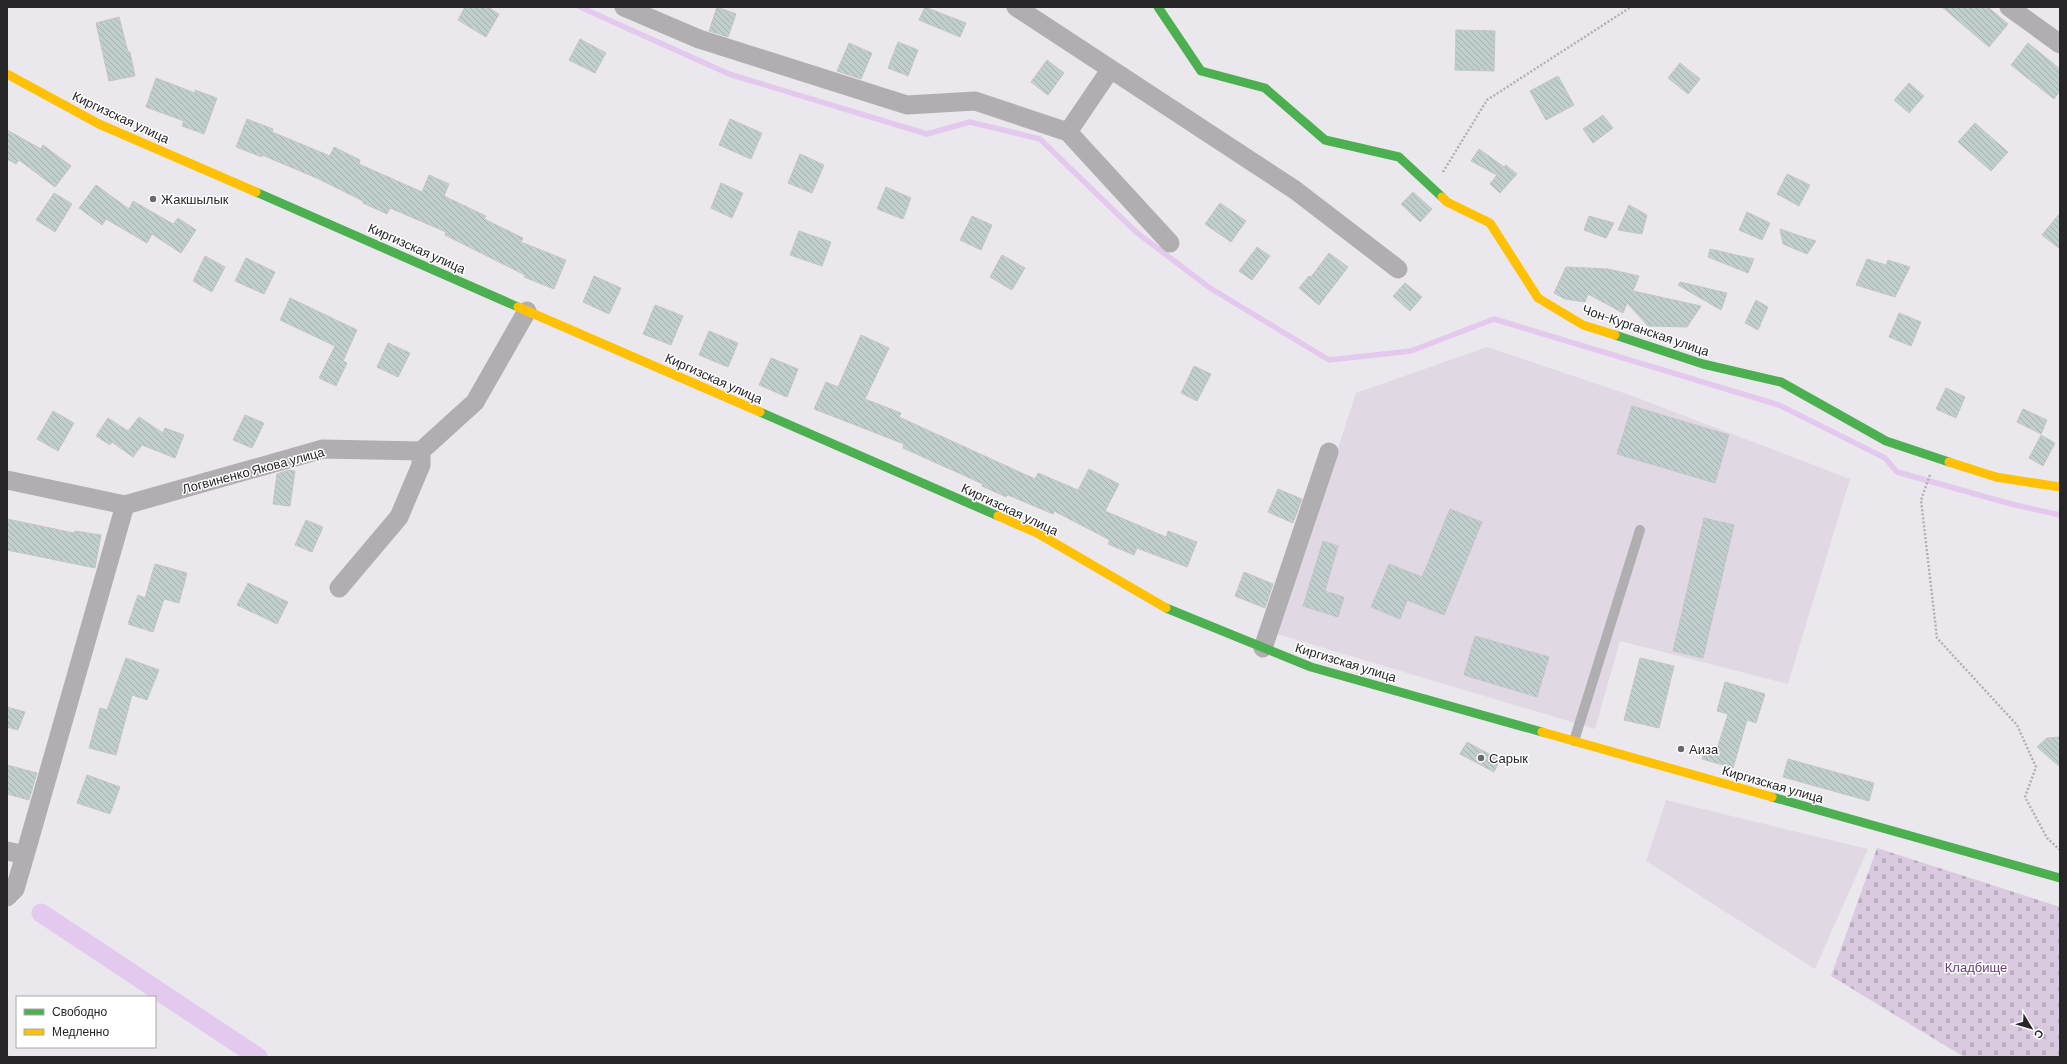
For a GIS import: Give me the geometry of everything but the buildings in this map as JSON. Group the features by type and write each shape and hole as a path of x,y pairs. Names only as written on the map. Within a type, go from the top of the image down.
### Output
{"main road":[{"name":"Чон-Курганская улица","path":"1158,7 1201,71 1265,88 1325,140 1399,157 1446,202 1490,223 1538,298 1583,325 1703,364 1781,382 1886,441 1996,477 2060,487"},
{"name":"Киргизская улица","path":"7,74 100,124 1039,534 1162,606 1311,667 2060,878"}],"street":[{"path":"624,7 699,39 907,105 975,101 1068,132 1170,243"},
{"path":"1016,7 1295,190 1398,269"},
{"path":"2009,7 2060,44"},
{"path":"1068,132 1110,70"},
{"path":"339,588 398,517 421,465 422,451 475,402 527,311"},
{"name":"Логвиненко Якова улица","path":"7,480 124,505 323,449 422,451"},
{"path":"1263,648 1329,452"},
{"path":"7,897 15,889 124,505"},
{"path":"7,851 25,855"}],"lane":[{"path":"1574,741 1640,530"}],"path":[{"path":"1433,189 1487,100 1631,7"},
{"path":"1934,457 1929,481 1921,500 1937,638 2017,726 2036,767 2025,797 2047,838 2060,850"}],"shaded area":[{"path":"1487,347 1627,394 1850,479 1788,684 1620,641 1595,729 1277,634 1356,393"},
{"path":"1666,800 1868,849 1815,969 1646,861"}],"green space":[{"name":"Кладбище","path":"1877,848 2060,907 2060,1057 1964,1057 1831,976"}],"waterway":[{"path":"580,7 729,74 927,134 970,122 1040,139 1136,232 1210,288 1329,360 1411,351 1494,319 1779,405 1885,458 1897,472 2011,504 2060,515"},
{"path":"41,913 258,1057"}],"traffic: fast":[{"path":"1158,7 1201,71 1265,88 1325,140 1399,157 1442,197"},
{"path":"256,192 518,307"},
{"path":"1615,335 1703,364 1781,382 1886,441 1949,462"},
{"path":"760,412 998,516"},
{"path":"1166,608 1311,667 1542,732"},
{"path":"1772,797 2060,878"}],"traffic: slow":[{"path":"7,74 99,124 256,192"},
{"path":"1442,197 1447,202 1490,223 1538,298 1583,325 1615,335"},
{"path":"518,307 760,412"},
{"path":"1949,462 1996,477 2060,487"},
{"path":"998,516 1039,534 1166,608"},
{"path":"1542,732 1772,797"}],"place":[{"name":"Жакшылык","path":"153,199"},
{"name":"Аиза","path":"1681,749"},
{"name":"Сарык","path":"1481,758"}]}
